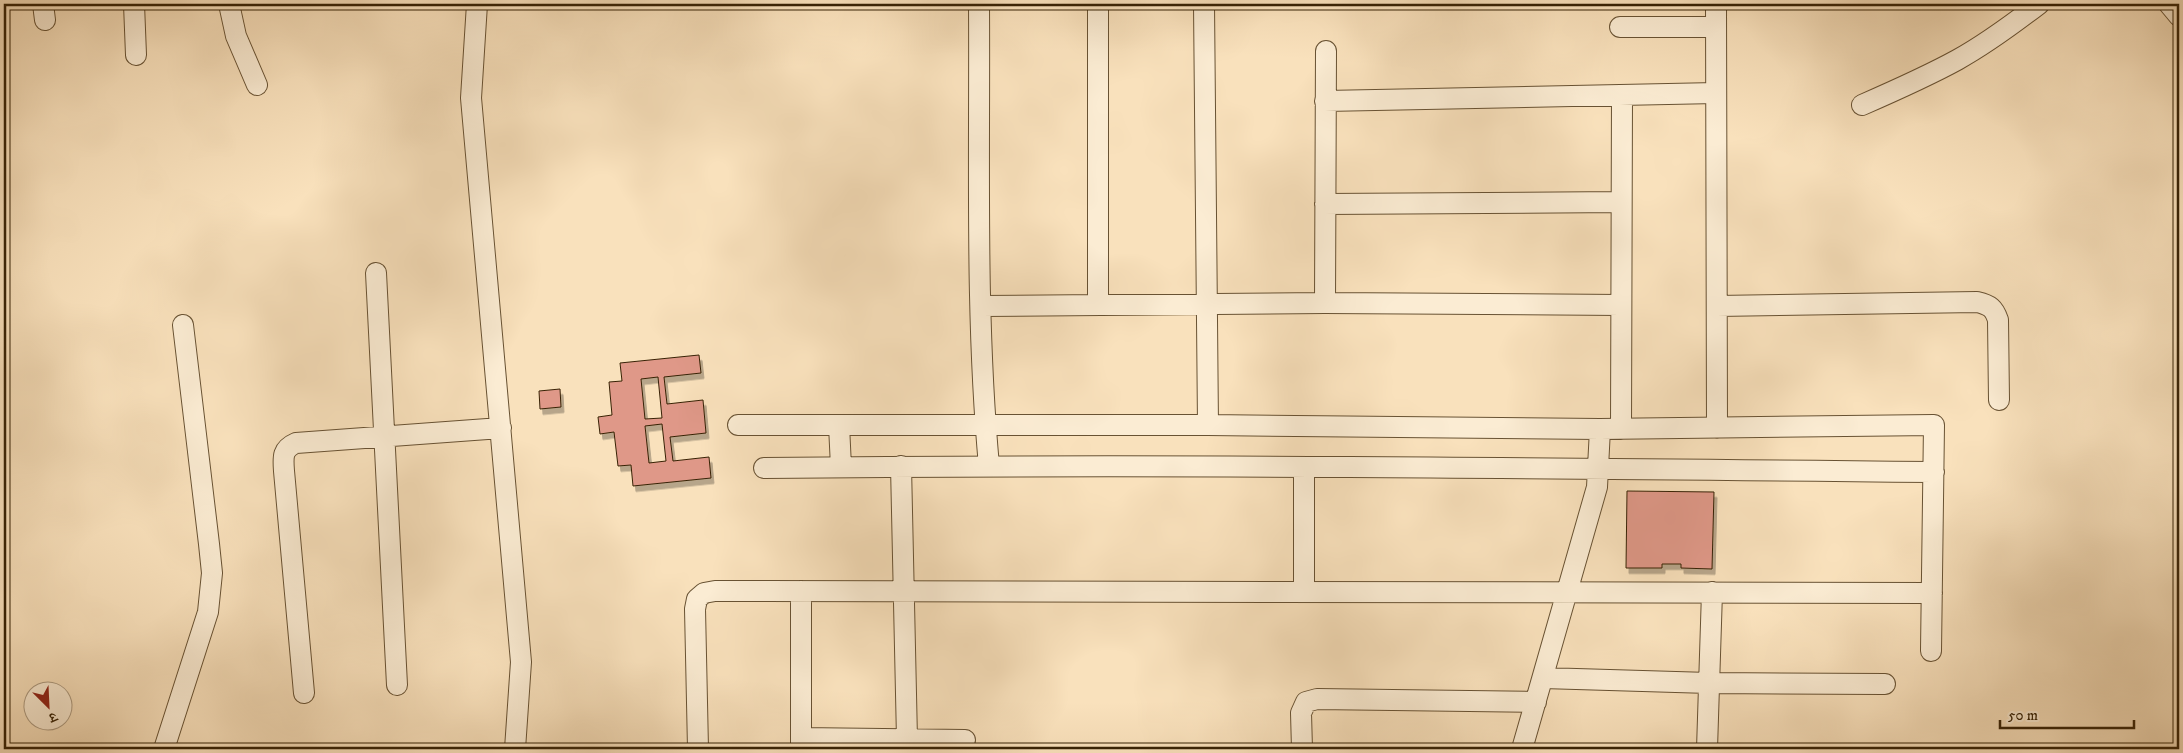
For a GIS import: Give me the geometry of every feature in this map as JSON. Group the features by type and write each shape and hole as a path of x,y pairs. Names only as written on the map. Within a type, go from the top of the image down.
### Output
{"street":[{"path":"134,4 136,55"},
{"path":"229,4 236,36 257,85"},
{"path":"477,4 471,98 522,662 515,749"},
{"path":"979,4 981,306 985,425 989,466"},
{"path":"1098,4 1098,305"},
{"path":"1204,4 1208,425"},
{"path":"1716,4 1717,428"},
{"path":"1862,104 1918,81 1958,59 2004,30 2039,4"},
{"path":"2169,4 2179,16"},
{"path":"1620,27 1716,27"},
{"path":"1325,303 1326,51"},
{"path":"1325,101 1716,93"},
{"path":"1621,429 1622,95"},
{"path":"1325,204 1621,202"},
{"path":"376,273 398,685"},
{"path":"1717,306 1978,302 1989,305 1994,310 1998,320 1999,400"},
{"path":"981,306 1325,303 1621,305"},
{"path":"164,749 208,612 211,593 210,544 183,325"},
{"path":"738,425 1208,425 1600,429 1934,426 1931,651"},
{"path":"839,425 841,467"},
{"path":"304,693 283,455 288,447 296,443 384,435 501,428"},
{"path":"1522,749 1597,487 1600,429"},
{"path":"901,466 907,739"},
{"path":"764,468 989,466 1598,468 1934,472"},
{"path":"1304,467 1304,591"},
{"path":"698,749 695,609 697,599 704,593 715,591 1932,593"},
{"path":"801,591 801,744 907,739 965,740"},
{"path":"1707,749 1712,592"},
{"path":"1543,678 1885,684"},
{"path":"1302,749 1301,713 1306,702 1317,699 1536,702"}],"building":[{"path":"699,355 701,373 664,377 667,404 703,400 706,433 670,437 673,461 709,457 711,478 633,486 631,465 618,466 614,432 600,434 598,417 612,415 609,382 622,381 620,363","holes":["658,377 662,418 645,419 641,379","662,424 666,461 649,463 645,426"]},
{"path":"560,389 561,407 540,409 539,391"},
{"path":"1627,491 1714,492 1712,569 1681,568 1681,564 1662,564 1662,568 1626,568"}]}
